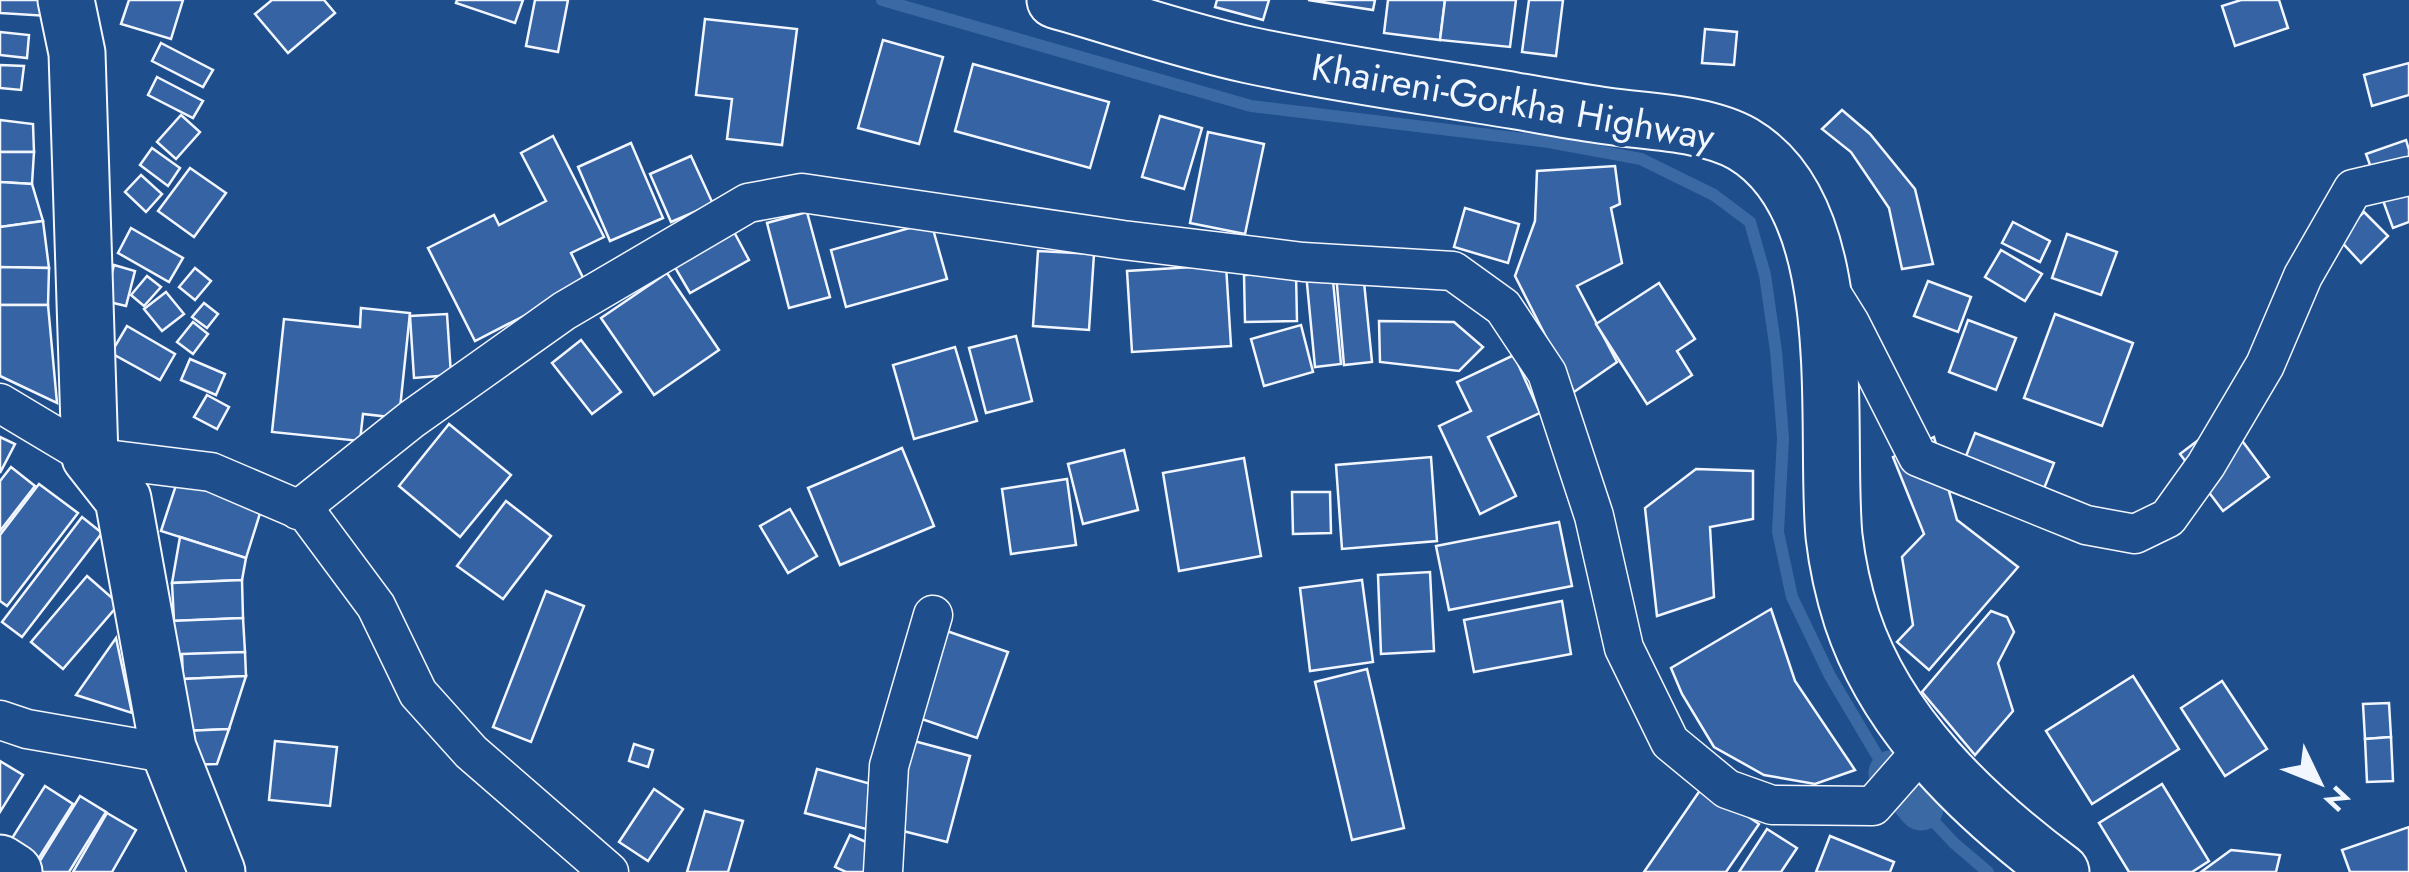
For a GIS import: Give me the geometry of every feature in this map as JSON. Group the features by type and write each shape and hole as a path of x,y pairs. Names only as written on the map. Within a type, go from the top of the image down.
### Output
{"main road":[{"path":"66,0 77,52 90,457 123,499 171,754 217,872"},
{"name":"Khaireni-Gorkha Highway","path":"1055,0 1247,55 1690,127 1742,144 1783,179 1804,220 1818,272 1829,342 1834,538 1852,620 1880,680 1924,748 2005,830 2060,872"},
{"path":"0,862 14,872"}],"street":[{"path":"1818,272 1850,323 1918,457 2086,525 2136,534 2168,518 2206,464 2266,364 2303,276 2352,188 2409,176"},
{"path":"298,510 412,418 564,312 748,203 802,193 1267,258 1453,271 1503,307 1547,373 1594,516 1624,648 1670,742 1728,789 1772,804 1789,805 1873,806 1924,748"},
{"path":"0,403 90,457 211,472 307,513 376,606 418,693 471,752 609,872"},
{"path":"883,872 889,766 933,615"},
{"path":"0,720 171,754"}],"building":[{"path":"0,0 49,0 48,16 0,13"},
{"path":"129,0 183,0 171,39 121,24"},
{"path":"272,0 324,0 335,13 288,53 255,14"},
{"path":"523,0 515,23 456,3"},
{"path":"535,0 568,0 558,52 526,46"},
{"path":"1217,0 1269,0 1263,20 1215,7"},
{"path":"1308,0 1375,0 1373,10"},
{"path":"1388,0 1445,0 1440,40 1384,33"},
{"path":"1445,0 1516,0 1510,47 1440,40"},
{"path":"1529,0 1563,0 1556,56 1522,52"},
{"path":"2241,0 2279,0 2288,28 2235,46 2222,6"},
{"path":"705,19 797,29 782,145 727,139 732,99 696,95"},
{"path":"1705,29 1737,32 1734,65 1702,63"},
{"path":"0,32 29,35 27,58 0,55"},
{"path":"883,40 943,57 919,144 858,128"},
{"path":"161,43 213,70 203,87 152,61"},
{"path":"2409,63 2409,95 2372,106 2364,75"},
{"path":"973,64 1109,102 1090,168 955,131"},
{"path":"0,65 24,66 21,90 0,88"},
{"path":"157,77 203,101 193,118 148,95"},
{"path":"1842,110 1870,134 1915,189 1933,264 1902,269 1889,208 1851,152 1822,129"},
{"path":"181,115 200,132 176,159 157,142"},
{"path":"1160,116 1202,128 1184,189 1142,177"},
{"path":"0,120 33,124 34,152 0,152"},
{"path":"1208,132 1264,144 1245,234 1190,223"},
{"path":"553,136 604,237 571,253 586,284 475,341 428,248 494,215 499,225 546,201 521,153"},
{"path":"2406,140 2409,222 2393,228 2366,154"},
{"path":"631,143 663,218 610,241 578,167"},
{"path":"152,148 180,168 168,186 140,165"},
{"path":"0,152 34,152 32,184 0,182"},
{"path":"691,156 713,204 671,222 650,174"},
{"path":"1615,166 1620,204 1611,208 1622,263 1577,286 1617,362 1574,392 1515,276 1535,221 1537,171"},
{"path":"190,168 226,193 194,237 158,211"},
{"path":"141,175 162,194 146,212 125,192"},
{"path":"0,182 32,184 43,221 0,227"},
{"path":"1465,208 1519,224 1508,263 1454,247"},
{"path":"807,212 830,297 789,308 767,223"},
{"path":"2364,212 2388,236 2361,263 2337,237"},
{"path":"43,221 49,268 0,267 0,227"},
{"path":"931,222 947,279 846,307 831,250"},
{"path":"2013,222 2050,241 2040,262 2002,243"},
{"path":"131,228 183,258 169,282 118,253"},
{"path":"733,230 749,260 690,293 673,264"},
{"path":"2067,234 2117,252 2101,295 2052,278"},
{"path":"2001,250 2042,274 2025,301 1985,277"},
{"path":"1038,251 1094,254 1089,330 1033,326"},
{"path":"114,265 135,271 126,306 105,301"},
{"path":"1226,265 1231,346 1132,352 1127,271"},
{"path":"0,267 49,268 48,305 0,305"},
{"path":"195,268 211,281 195,300 179,287"},
{"path":"1332,270 1341,364 1315,367 1306,273"},
{"path":"1363,272 1372,362 1344,365 1336,274"},
{"path":"667,273 719,350 654,395 601,318"},
{"path":"1296,273 1297,321 1245,322 1244,275"},
{"path":"147,276 161,287 144,306 131,295"},
{"path":"1928,281 1971,297 1958,332 1914,316"},
{"path":"1659,283 1695,339 1677,351 1692,375 1647,404 1596,324"},
{"path":"166,292 184,314 162,331 144,309"},
{"path":"204,303 218,314 207,328 192,317"},
{"path":"0,305 48,305 57,403 0,376"},
{"path":"361,308 410,313 399,418 363,414 360,441 272,432 284,319 360,327"},
{"path":"447,314 451,375 414,378 410,316"},
{"path":"2055,314 2133,343 2102,426 2024,398"},
{"path":"1968,320 2016,338 1996,390 1949,372"},
{"path":"1379,321 1454,322 1483,347 1459,371 1380,362"},
{"path":"193,322 208,334 193,354 177,342"},
{"path":"1301,325 1313,372 1264,386 1251,339"},
{"path":"127,326 175,354 160,380 111,353"},
{"path":"1016,336 1032,401 986,413 969,348"},
{"path":"581,340 621,392 592,414 552,363"},
{"path":"955,347 977,421 914,439 893,365"},
{"path":"1514,355 1540,413 1488,437 1516,496 1480,514 1439,426 1471,411 1457,382"},
{"path":"190,359 225,374 216,395 181,380"},
{"path":"207,395 229,407 217,429 194,417"},
{"path":"2226,419 2269,477 2223,511 2180,454"},
{"path":"449,424 511,475 460,537 399,486"},
{"path":"1975,433 2054,463 2031,522 1952,492"},
{"path":"0,437 15,444 0,473"},
{"path":"1934,437 1957,520 2018,567 1929,670 1897,642 1913,625 1902,557 1924,534 1893,457"},
{"path":"902,448 934,526 840,565 808,488"},
{"path":"1124,450 1138,510 1083,524 1068,464"},
{"path":"1431,457 1437,541 1342,549 1336,465"},
{"path":"1244,458 1261,556 1179,571 1163,473"},
{"path":"11,467 35,486 0,531 0,481"},
{"path":"1696,469 1753,471 1753,519 1710,527 1714,597 1657,616 1645,508"},
{"path":"1067,479 1076,545 1011,554 1002,489"},
{"path":"177,482 262,507 246,558 161,531"},
{"path":"39,484 78,513 7,606 0,601 0,535"},
{"path":"1292,492 1330,492 1331,533 1293,534"},
{"path":"506,501 551,536 503,599 457,566"},
{"path":"790,509 817,556 788,573 760,526"},
{"path":"82,517 102,533 22,637 2,622"},
{"path":"1559,522 1572,586 1449,610 1436,546"},
{"path":"180,537 246,558 242,580 172,583"},
{"path":"1430,572 1434,651 1381,654 1378,575"},
{"path":"87,576 119,604 63,669 31,642"},
{"path":"242,580 243,618 174,621 172,583"},
{"path":"1362,580 1373,662 1310,671 1300,588"},
{"path":"546,591 584,606 531,742 493,727"},
{"path":"1562,601 1571,654 1474,672 1464,620"},
{"path":"1771,609 1795,681 1855,770 1815,784 1764,775 1714,747 1682,694 1671,668"},
{"path":"1991,611 2007,617 2014,632 1998,663 2013,711 1975,755 1922,692"},
{"path":"243,618 245,652 171,655 170,621"},
{"path":"938,628 1008,652 977,738 907,714"},
{"path":"116,638 132,713 76,695"},
{"path":"245,652 246,676 183,679 182,654"},
{"path":"1367,669 1404,828 1352,840 1315,682"},
{"path":"246,676 229,729 185,731 183,679"},
{"path":"2133,676 2179,749 2092,804 2046,731"},
{"path":"2222,681 2267,749 2225,776 2181,708"},
{"path":"2389,703 2391,737 2365,739 2363,704"},
{"path":"229,729 217,764 186,765 185,731"},
{"path":"2391,737 2393,781 2367,782 2365,739"},
{"path":"275,741 337,747 330,806 269,800"},
{"path":"914,741 970,756 947,842 891,828"},
{"path":"634,744 653,750 648,767 629,761"},
{"path":"0,761 23,775 0,812"},
{"path":"817,769 882,787 870,830 805,813"},
{"path":"2162,784 2209,861 2192,872 2129,872 2099,823"},
{"path":"45,786 73,804 37,861 9,843"},
{"path":"1703,786 1759,824 1726,872 1644,872"},
{"path":"654,789 683,809 648,861 619,842"},
{"path":"80,796 106,812 69,872 33,872"},
{"path":"705,811 743,821 728,872 687,872"},
{"path":"107,813 136,830 112,872 73,872"},
{"path":"2409,827 2409,872 2350,872 2342,850"},
{"path":"1767,829 1797,848 1781,872 1739,872"},
{"path":"850,835 880,848 869,872 846,872 835,867"},
{"path":"1830,836 1894,862 1890,872 1816,872"},
{"path":"2231,850 2280,855 2276,872 2201,872"}],"waterway":[{"path":"882,0 1251,106 1549,142 1641,159 1714,195 1750,222 1765,275 1776,351 1783,438 1778,532 1792,597 1830,676 1891,773"},
{"path":"1891,773 1921,808"},
{"path":"1921,808 1988,872"}]}
